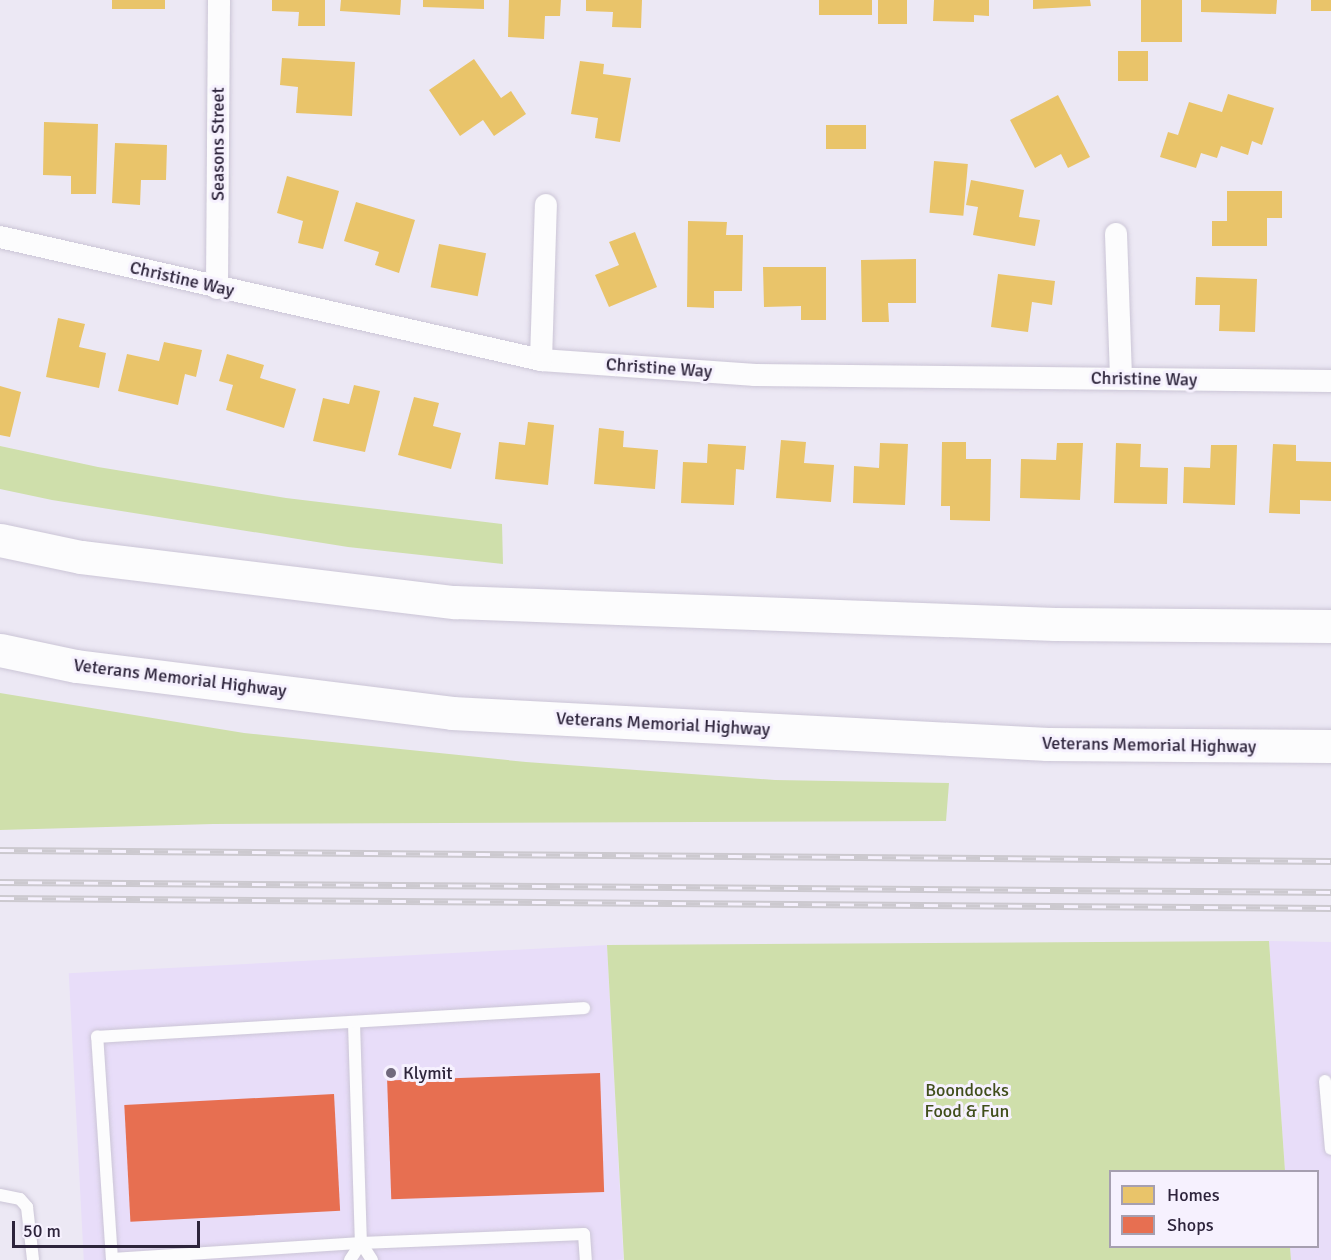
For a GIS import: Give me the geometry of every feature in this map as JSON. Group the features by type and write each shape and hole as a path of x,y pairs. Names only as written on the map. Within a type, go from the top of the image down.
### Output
{"highway":[{"path":"0,540 81,557 455,602 1055,624 1331,626"},
{"name":"Veterans Memorial Highway","path":"0,650 76,666 452,712 1047,744 1331,746"}],"street":[{"name":"Seasons Street","path":"217,288 219,0"},
{"path":"541,360 546,205"},
{"path":"1116,234 1121,379"},
{"name":"Christine Way","path":"0,237 541,360 755,375 1331,381"}],"lane":[{"path":"584,1008 97,1037 112,1260 361,1243 584,1234 586,1260"},
{"path":"354,1023 361,1243 372,1260"},
{"path":"1325,1081 1331,1149"},
{"path":"0,1195 20,1199 27,1207 33,1260"},
{"path":"350,1260 361,1243"}],"shaded area":[{"path":"1269,941 1331,942 1331,1260 1291,1260 1290,1248 1319,1248 1319,1170 1285,1170"},
{"path":"607,945 623,1260 84,1260 69,973"}],"green space":[{"path":"0,446 98,467 286,498 502,524 503,564 348,547 52,500 0,489"},
{"path":"0,693 244,733 526,762 775,780 949,783 946,821 213,824 0,830"},
{"name":"Boondocks Food & Fun","path":"1269,941 1285,1170 1109,1170 1109,1248 1290,1248 1291,1260 624,1260 607,945"}],"building: Homes":[{"path":"112,0 165,0 165,9 112,9"},
{"path":"272,0 325,0 325,26 298,26 299,12 272,11"},
{"path":"341,0 401,0 400,15 340,11"},
{"path":"423,0 484,0 484,9 423,7"},
{"path":"509,0 561,0 560,16 545,16 544,39 508,37"},
{"path":"586,0 642,0 641,28 612,27 613,12 586,11"},
{"path":"819,0 872,0 872,15 819,15"},
{"path":"878,0 907,0 907,24 878,24"},
{"path":"934,0 989,0 989,16 974,15 974,22 933,21"},
{"path":"1033,0 1090,0 1091,6 1033,9"},
{"path":"1141,0 1182,0 1182,42 1141,42"},
{"path":"1201,0 1277,0 1276,14 1201,12"},
{"path":"1311,0 1331,0 1331,11 1311,11"},
{"path":"1118,51 1148,51 1148,81 1118,81"},
{"path":"282,58 355,62 352,116 296,113 298,87 280,85"},
{"path":"474,59 501,98 511,91 526,114 494,136 483,120 460,136 429,90"},
{"path":"580,61 604,64 603,74 631,78 620,142 595,138 598,118 571,114"},
{"path":"1228,94 1274,108 1262,145 1252,141 1248,155 1221,146 1217,158 1201,153 1196,168 1160,157 1168,132 1178,135 1189,102 1222,112"},
{"path":"1058,95 1090,157 1068,168 1061,154 1035,168 1010,120"},
{"path":"44,122 98,124 96,194 71,194 71,176 43,175"},
{"path":"826,125 866,125 866,149 826,149"},
{"path":"115,143 167,145 166,180 141,180 140,205 112,203"},
{"path":"934,161 968,164 963,216 929,213"},
{"path":"287,176 339,191 323,249 298,243 303,221 277,213"},
{"path":"971,180 1024,190 1019,217 1040,220 1035,246 973,235 978,207 966,205"},
{"path":"1227,191 1282,191 1282,218 1267,218 1267,246 1212,246 1212,221 1227,221"},
{"path":"356,202 415,220 399,273 375,265 379,252 344,241"},
{"path":"688,221 727,222 726,235 743,235 742,291 714,291 714,308 687,307"},
{"path":"635,232 657,287 609,307 595,275 619,265 609,242"},
{"path":"439,244 486,253 478,296 431,287"},
{"path":"916,259 916,303 888,303 889,322 862,322 861,260"},
{"path":"763,267 826,267 826,320 801,320 801,306 764,307"},
{"path":"998,274 1055,281 1052,305 1032,302 1028,332 991,327"},
{"path":"1196,277 1257,279 1255,332 1219,331 1220,305 1195,305"},
{"path":"58,318 85,324 79,347 106,353 99,388 46,377"},
{"path":"164,342 202,350 196,377 185,374 178,405 118,391 127,354 159,361"},
{"path":"227,354 264,365 260,378 296,389 284,428 226,410 233,385 219,381"},
{"path":"354,385 380,391 365,452 313,441 323,398 349,404"},
{"path":"0,386 21,392 10,437 0,435"},
{"path":"414,397 439,403 433,426 461,433 451,469 398,455"},
{"path":"528,422 554,425 548,485 495,479 499,442 525,445"},
{"path":"599,428 624,431 623,447 658,450 655,489 594,484"},
{"path":"781,440 806,442 804,463 834,465 831,502 776,498"},
{"path":"942,442 966,442 966,459 991,459 990,521 950,520 950,506 941,506"},
{"path":"880,443 908,444 905,505 853,503 854,466 879,468"},
{"path":"1057,443 1083,443 1080,500 1020,498 1021,459 1056,460"},
{"path":"1116,443 1141,444 1140,467 1168,468 1167,504 1114,503"},
{"path":"708,444 746,446 744,470 736,469 734,505 681,503 683,462 707,463"},
{"path":"1273,444 1296,445 1296,461 1331,462 1331,501 1300,500 1300,514 1269,513"},
{"path":"1211,445 1237,445 1235,505 1183,503 1184,467 1210,468"}],"building: Shops":[{"path":"600,1073 604,1192 391,1199 387,1080"},
{"path":"334,1094 340,1211 130,1222 124,1105"}],"railway":[{"path":"0,850 1331,861"},
{"path":"0,882 1331,892"},
{"path":"0,898 1331,908"}],"place":[{"name":"Klymit","path":"391,1073"}]}
